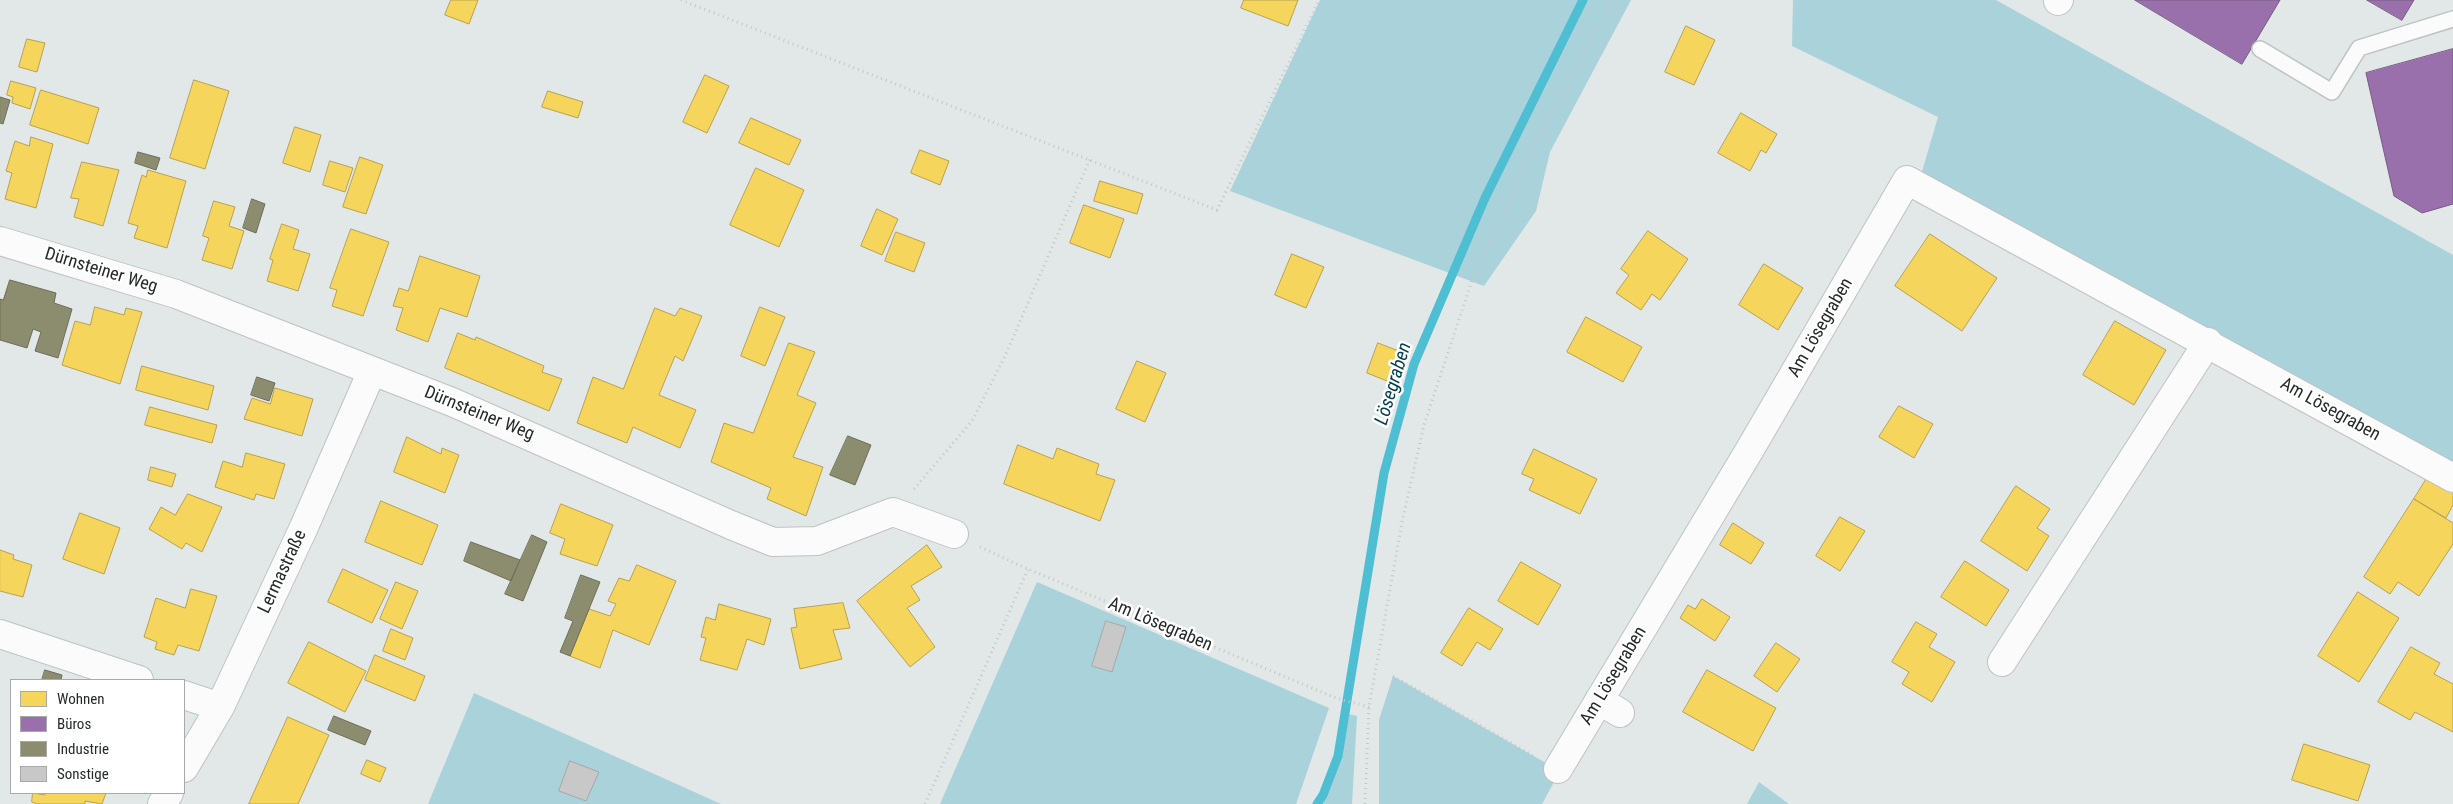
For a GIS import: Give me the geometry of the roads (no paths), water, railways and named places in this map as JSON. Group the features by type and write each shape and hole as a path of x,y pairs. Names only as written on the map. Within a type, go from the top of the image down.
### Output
{"street":[{"name":"Am Lösegraben","path":"1558,769 1610,707 1749,452 1908,180 2208,342 2453,478"},
{"name":"Dürnsteiner Weg","path":"0,240 176,294 534,436 773,542 816,541 893,512 954,534"},
{"path":"2002,662 2208,342"},
{"name":"Lermastraße","path":"185,766 220,707 304,527 372,371"},
{"path":"0,634 136,679"},
{"path":"185,695 220,707"}],"lane":[{"path":"2260,49 2332,92 2359,48 2453,19"}],"waterway":[{"name":"Lösegraben","path":"1317,804 1323,795 1338,756 1384,473 1414,364 1485,198 1583,0"}]}
